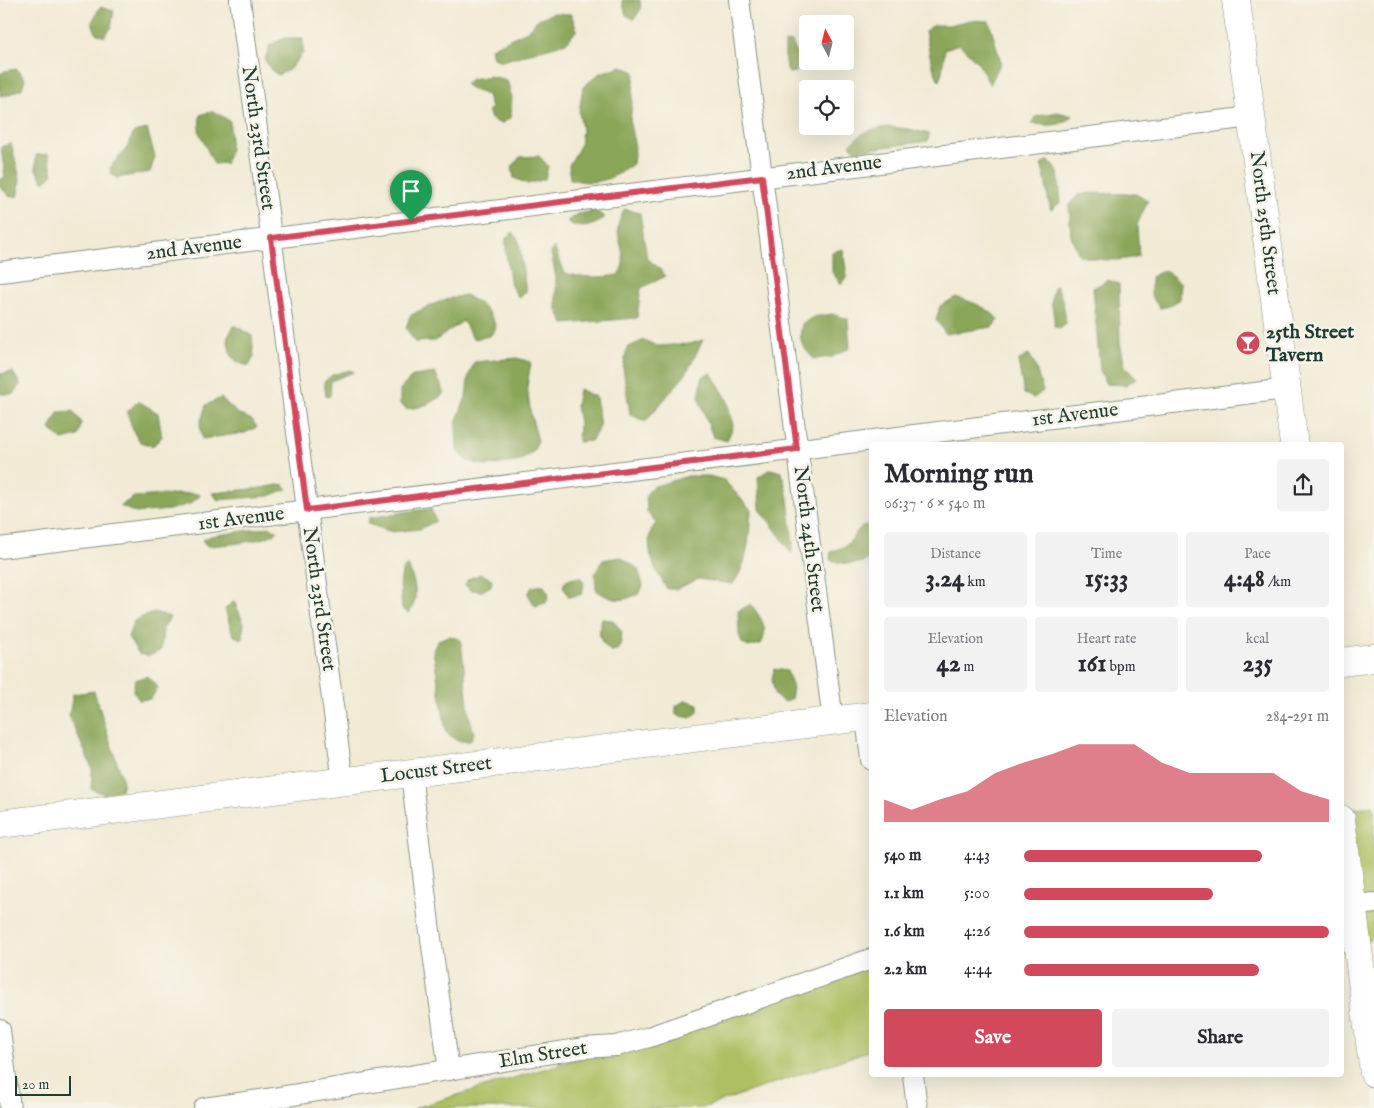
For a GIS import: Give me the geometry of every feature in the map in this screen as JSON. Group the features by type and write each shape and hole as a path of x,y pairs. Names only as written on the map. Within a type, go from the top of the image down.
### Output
{"street":[{"name":"North 23rd Street","path":"240,0 343,782"},
{"name":"North 24th Street","path":"739,0 833,721"},
{"name":"North 25th Street","path":"1236,0 1294,442"},
{"name":"2nd Avenue","path":"0,272 1251,117"},
{"name":"1st Avenue","path":"0,548 1286,389"},
{"path":"1344,662 1374,658"},
{"name":"Locust Street","path":"0,824 869,717"},
{"path":"411,773 429,924 450,1070"},
{"path":"1344,831 1363,904 1348,940 1374,1073"},
{"name":"Elm Street","path":"204,1108 583,1048 616,1046 649,1037 869,960"},
{"path":"0,1030 10,1108"},
{"path":"913,1077 917,1108"}],"green space":[{"path":"622,0 640,0 641,9 634,19 626,15"},
{"path":"100,7 114,11 111,28 104,37 96,33 92,22"},
{"path":"553,13 571,14 577,30 566,43 502,61 493,58 491,48 527,31 538,19"},
{"path":"970,20 989,21 1001,62 990,85 978,63 959,44 945,49 939,81 932,65 925,31 934,25 949,25"},
{"path":"285,38 303,38 303,53 289,70 278,75 271,70 265,60 270,45"},
{"path":"792,42 799,60 796,72 789,73 785,62 785,43"},
{"path":"622,66 635,72 630,124 635,147 633,164 610,178 596,182 570,179 569,165 580,146 582,130 579,112 583,87 600,73"},
{"path":"17,69 25,79 22,89 0,96 0,74"},
{"path":"490,76 507,80 512,97 511,117 501,124 491,119 488,110 491,108 487,95 473,90 465,84 471,79"},
{"path":"213,111 230,121 230,148 226,163 214,164 199,132 200,115"},
{"path":"1057,112 1073,116 1058,124 1031,124 1035,117"},
{"path":"889,127 929,134 928,141 856,151 850,145 867,132"},
{"path":"147,129 155,157 150,172 117,178 111,174 110,168 127,148 134,132"},
{"path":"11,143 20,178 18,196 10,197 0,187 0,180 5,177 1,147"},
{"path":"48,154 53,174 44,182 36,170 36,155"},
{"path":"539,156 548,166 545,179 528,184 514,178 512,167 520,157"},
{"path":"1048,160 1058,172 1061,202 1051,210 1041,165"},
{"path":"1090,193 1136,194 1148,201 1137,225 1139,256 1109,260 1079,255 1071,236 1069,205 1078,195"},
{"path":"624,209 640,213 647,259 666,276 641,288 637,318 564,324 556,307 556,277 551,253 554,247 565,273 591,277 618,275 623,258 618,226"},
{"path":"595,211 605,217 586,227 576,226 567,221 578,214"},
{"path":"513,232 519,241 526,292 519,298 511,286 506,254 506,238"},
{"path":"843,249 847,276 841,284 832,272 832,252"},
{"path":"1165,270 1181,283 1180,299 1169,306 1160,308 1151,296 1151,277"},
{"path":"1108,280 1119,284 1120,342 1125,366 1137,378 1126,385 1106,384 1100,370 1093,288"},
{"path":"1056,285 1062,299 1066,319 1066,324 1060,329 1054,326 1052,296"},
{"path":"465,295 488,312 496,328 490,336 473,339 463,321 435,341 415,342 406,328 410,316 450,298"},
{"path":"956,297 979,306 999,320 992,327 946,334 936,320 940,306"},
{"path":"832,314 848,319 850,348 832,357 814,359 806,351 802,343 802,324 813,317"},
{"path":"235,325 252,336 254,357 249,366 238,362 230,353 227,337"},
{"path":"644,340 657,346 690,344 703,340 686,374 645,422 630,414 623,368 627,348"},
{"path":"1029,354 1035,365 1043,391 1034,398 1024,394 1018,361"},
{"path":"517,358 531,362 527,387 531,415 538,441 533,452 520,461 487,466 467,461 457,450 456,429 457,420 466,397 468,378 474,362"},
{"path":"350,370 354,372 331,381 330,396 326,397 324,382 332,375"},
{"path":"13,372 20,384 14,394 0,394 0,374"},
{"path":"435,373 445,393 436,400 422,406 406,409 400,404 400,389 413,376"},
{"path":"711,373 727,399 733,426 727,441 713,437 699,399 702,377"},
{"path":"579,389 596,397 600,427 591,441 578,442 579,423 576,406"},
{"path":"221,398 237,413 252,420 257,427 245,433 202,439 200,424 206,405"},
{"path":"138,401 158,413 162,437 153,446 140,442 134,433 127,412"},
{"path":"73,411 82,423 78,436 62,440 50,429 58,412"},
{"path":"770,469 782,472 788,498 793,544 791,553 760,509 758,477"},
{"path":"688,476 709,476 724,480 751,510 749,539 745,558 733,584 698,579 677,589 667,589 656,570 651,556 649,541 650,533 656,523 647,512 646,495 652,487"},
{"path":"283,484 287,489 269,496 218,500 212,493 261,488"},
{"path":"192,493 201,495 190,504 169,510 136,513 120,506 134,497"},
{"path":"431,509 436,521 420,529 392,532 368,524 369,518"},
{"path":"869,525 869,560 851,564 830,560 831,552 846,545 858,530"},
{"path":"270,527 278,531 265,538 255,540 207,546 202,540 211,536"},
{"path":"621,557 638,569 643,585 640,593 627,598 607,597 596,590 595,574 603,560"},
{"path":"408,565 415,590 414,601 409,613 402,609 400,585 402,570"},
{"path":"481,574 492,579 491,586 482,591 470,590 465,585 468,579"},
{"path":"580,577 584,583 582,594 569,597 563,586 566,580"},
{"path":"543,585 549,594 546,603 535,606 528,594 532,587"},
{"path":"234,601 244,623 242,640 233,635 225,609"},
{"path":"751,604 763,623 764,638 761,644 748,647 742,643 739,635 738,611"},
{"path":"154,612 170,617 163,629 161,650 149,656 139,654 128,637 134,621"},
{"path":"602,619 613,620 622,632 620,648 612,652 604,645 600,638"},
{"path":"450,636 461,640 469,714 474,733 470,741 457,741 446,732 433,650 438,640"},
{"path":"774,669 787,671 793,688 791,699 784,702 775,696 772,679"},
{"path":"148,676 158,687 151,699 139,700 133,691 135,680"},
{"path":"94,691 123,781 121,790 104,794 91,789 92,768 69,716 73,694"},
{"path":"686,700 698,704 698,712 691,718 676,715 676,706"},
{"path":"1374,806 1374,934 1361,948 1344,951 1344,811"},
{"path":"869,960 869,1051 702,1108 415,1108 649,1037"}],"place":[{"name":"25th Street Tavern","path":"1248,343"}],"route":[{"path":"762,177 797,449 307,510 271,238 411,221 762,177"}]}
